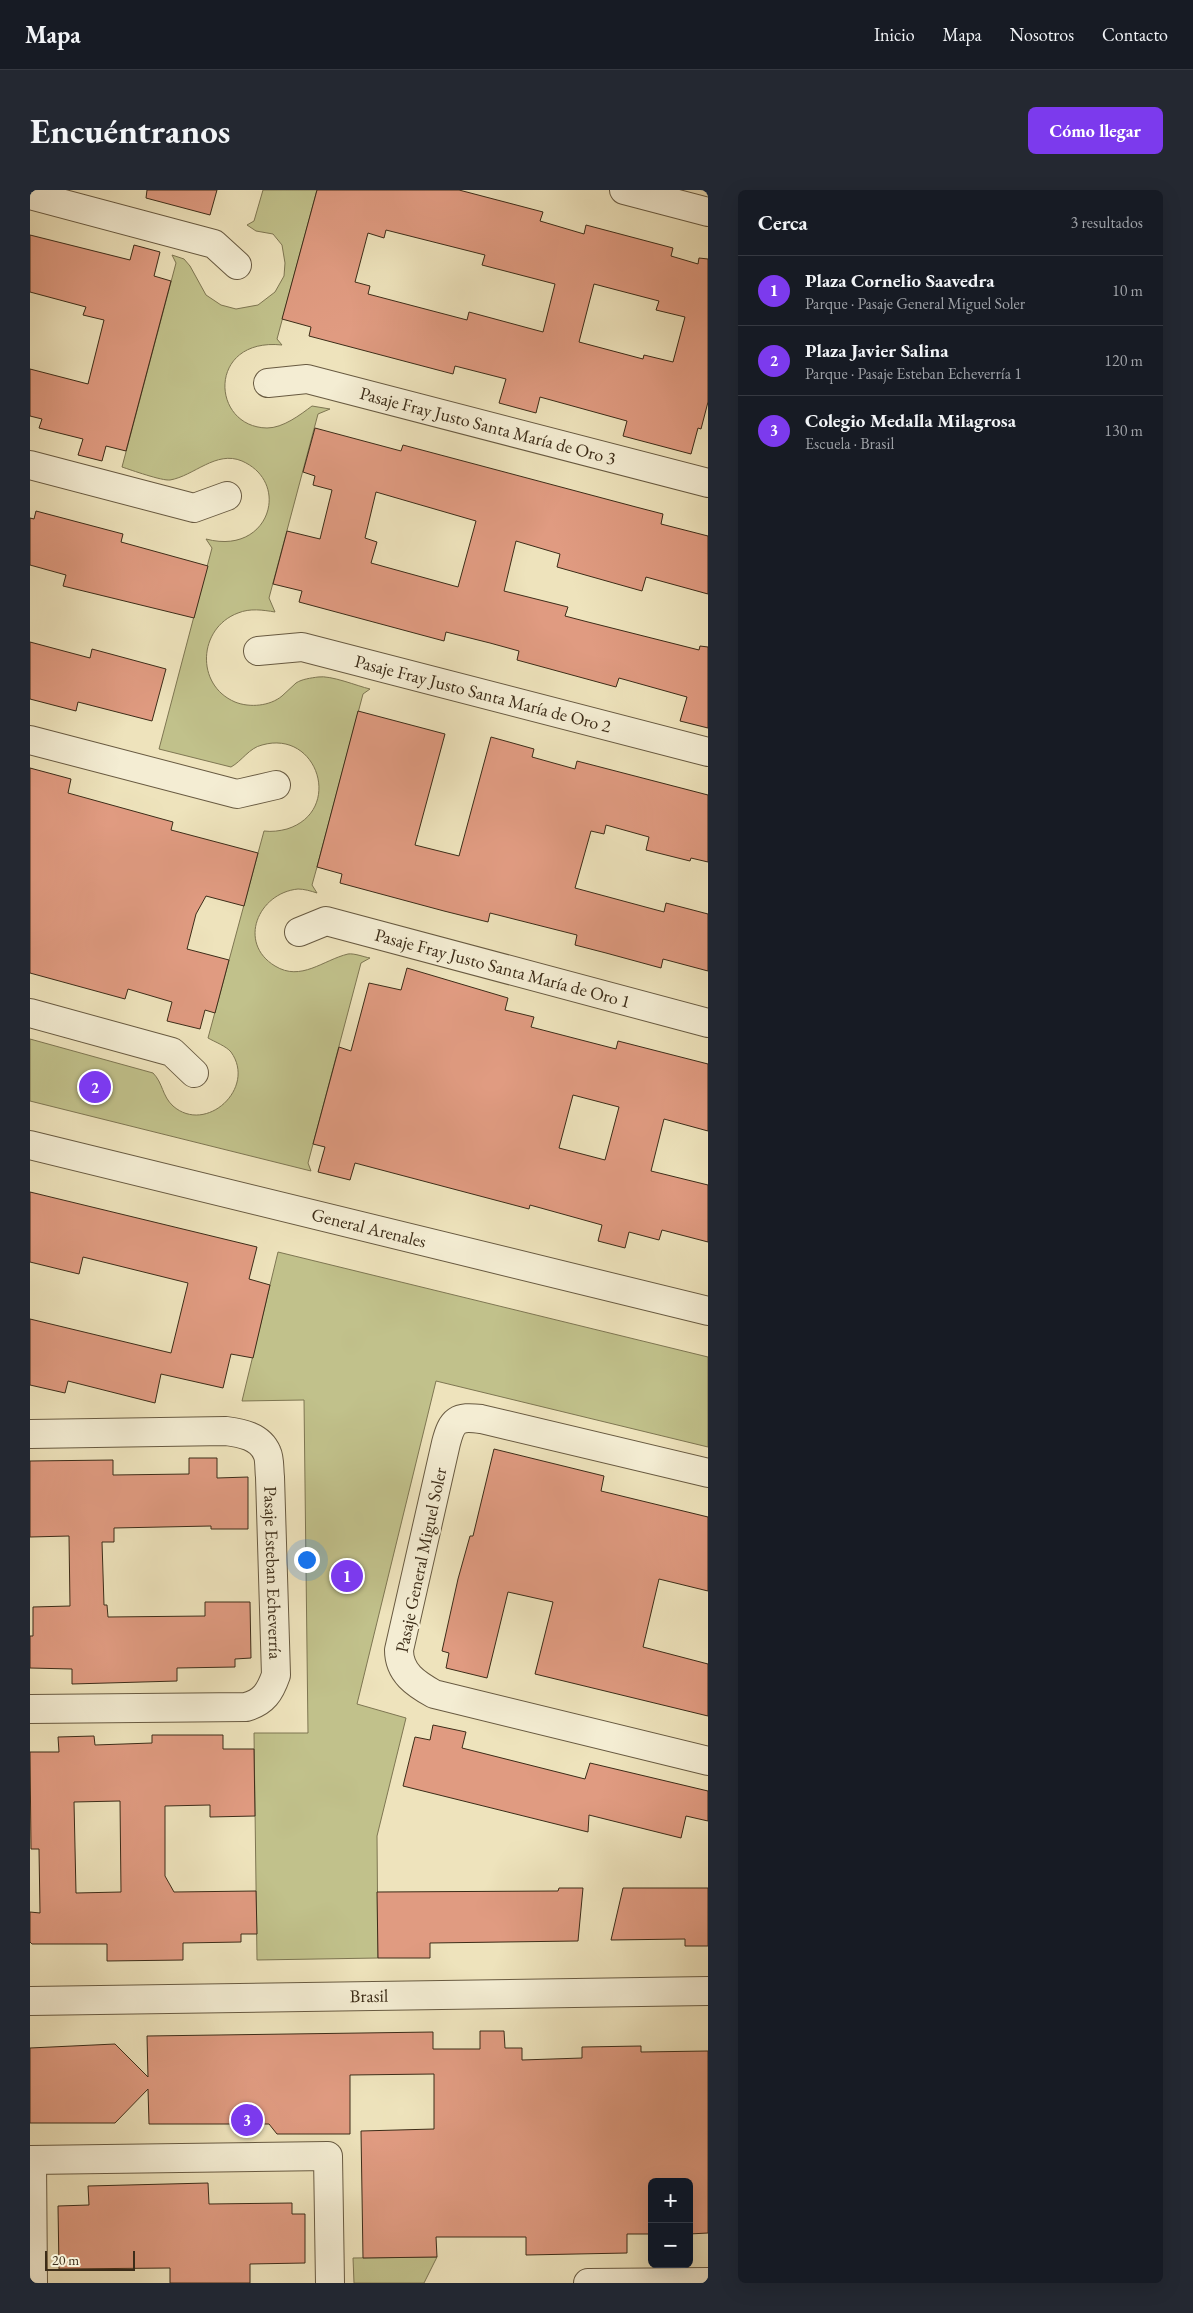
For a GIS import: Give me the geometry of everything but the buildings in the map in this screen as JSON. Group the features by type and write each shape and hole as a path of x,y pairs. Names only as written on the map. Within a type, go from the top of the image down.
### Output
{"street":[{"path":"624,190 708,212"},
{"path":"30,195 214,244 237,265"},
{"name":"Pasaje Fray Justo Santa María de Oro 3","path":"268,384 307,379 708,483"},
{"path":"30,465 194,508 227,496"},
{"name":"Pasaje Fray Justo Santa María de Oro 2","path":"258,651 302,647 708,752"},
{"path":"30,740 237,794 276,785"},
{"name":"Pasaje Fray Justo Santa María de Oro 1","path":"299,932 326,921 708,1022"},
{"path":"30,1013 172,1052 194,1073"},
{"name":"General Arenales","path":"30,1145 708,1311"},
{"name":"Pasaje General Miguel Soler","path":"708,1473 481,1419 467,1417 458,1419 450,1428 398,1650 403,1670 416,1684 434,1694 708,1761"},
{"name":"Pasaje Esteban Echeverría","path":"30,1434 226,1431 247,1434 259,1442 267,1452 270,1477 276,1676 270,1693 257,1704 246,1707 30,1709"},
{"name":"Brasil","path":"30,2001 708,1991"},
{"path":"33,2283 31,2160 328,2156 330,2283"},
{"path":"588,2283 708,2282"}],"green space":[{"path":"263,190 317,190 277,339 282,345 257,346 240,354 229,367 225,383 227,399 235,413 248,424 267,428 279,426 297,417 312,406 330,409 318,414 269,598 275,612 247,610 225,620 215,631 209,643 206,657 208,670 213,683 222,694 235,702 247,705 260,705 272,702 298,682 318,677 337,679 370,689 363,694 312,885 317,893 298,889 272,899 263,909 257,920 255,933 257,945 263,956 275,966 294,972 312,968 348,954 370,958 361,963 308,1163 311,1171 30,1101 30,1039 153,1073 169,1102 186,1113 200,1115 213,1111 224,1103 233,1093 238,1080 237,1066 229,1050 208,1038 264,831 287,829 305,820 315,806 319,790 317,774 310,760 298,749 281,743 262,745 253,749 231,767 159,749 212,548 206,539 228,541 245,537 258,528 266,515 269,500 266,485 257,471 242,461 232,458 214,461 179,478 170,480 122,467 176,263 172,255 184,259 190,266 206,295 221,305 236,309 258,305 275,292 284,276 285,263 282,245 273,234 256,231 247,225 254,221"},
{"path":"278,1252 708,1357 708,1447 436,1381 357,1704 406,1718 377,1836 378,1958 257,1960 254,1733 308,1733 304,1400 242,1401"},
{"path":"437,2257 424,2283 354,2283 353,2258"}],"place":[{"name":"Plaza Javier Salina","path":"95,1087"},
{"name":"Plaza Cornelio Saavedra","path":"347,1576"},
{"name":"Colegio Medalla Milagrosa","path":"247,2120"}]}
